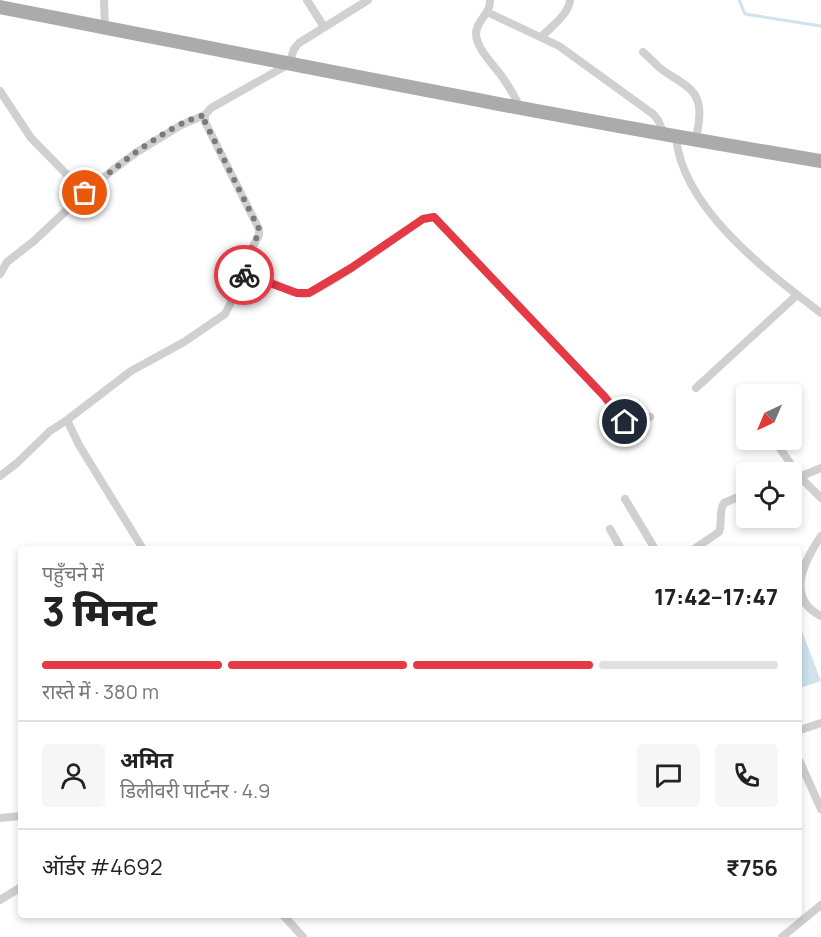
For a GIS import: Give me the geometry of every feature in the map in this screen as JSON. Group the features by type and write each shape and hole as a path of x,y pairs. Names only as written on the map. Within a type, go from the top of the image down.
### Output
{"main road":[{"path":"0,7 670,136 821,161"}],"street":[{"path":"104,0 105,27"},
{"path":"307,0 324,27"},
{"path":"0,274 7,262 34,241 85,193 137,152 181,125 205,115 211,108 289,64 294,49 299,44 368,0"},
{"path":"490,0 490,6 479,24 476,37 510,88 519,106"},
{"path":"541,37 565,12 570,5 570,0"},
{"path":"487,12 560,46 653,114 670,136 682,165 705,208 726,231 797,295 821,312"},
{"path":"644,52 660,68 681,81 696,97 700,114 696,140"},
{"path":"0,91 31,138 85,193"},
{"path":"0,476 50,431 131,371 220,318 229,309 242,281 245,261 259,229 205,122 205,115"},
{"path":"242,281 259,279 297,293 309,293 351,268 423,219 434,217 604,396 625,422 631,424 650,417"},
{"path":"696,387 797,295"},
{"path":"67,420 79,445 141,546"},
{"path":"802,476 821,468"},
{"path":"802,484 821,498"},
{"path":"698,546 719,532 722,519 720,512 724,503 736,498"},
{"path":"625,499 653,546"},
{"path":"610,529 619,546"},
{"path":"802,582 807,561 821,536"},
{"path":"802,595 805,603 821,616"},
{"path":"802,729 821,723"},
{"path":"802,766 821,809"},
{"path":"0,818 18,816"},
{"path":"0,900 18,889"},
{"path":"782,937 821,905"},
{"path":"286,918 303,937"}],"water":[{"path":"802,632 821,681 802,687"}],"waterway":[{"path":"739,0 745,14 821,26"}],"way so far":[{"path":"85,193 137,152 181,125 205,115 205,122 259,229 245,261 244,275"}],"route":[{"path":"244,275 242,281 259,279 297,293 309,293 351,268 423,219 432,216 441,222 604,396 625,422"}]}
